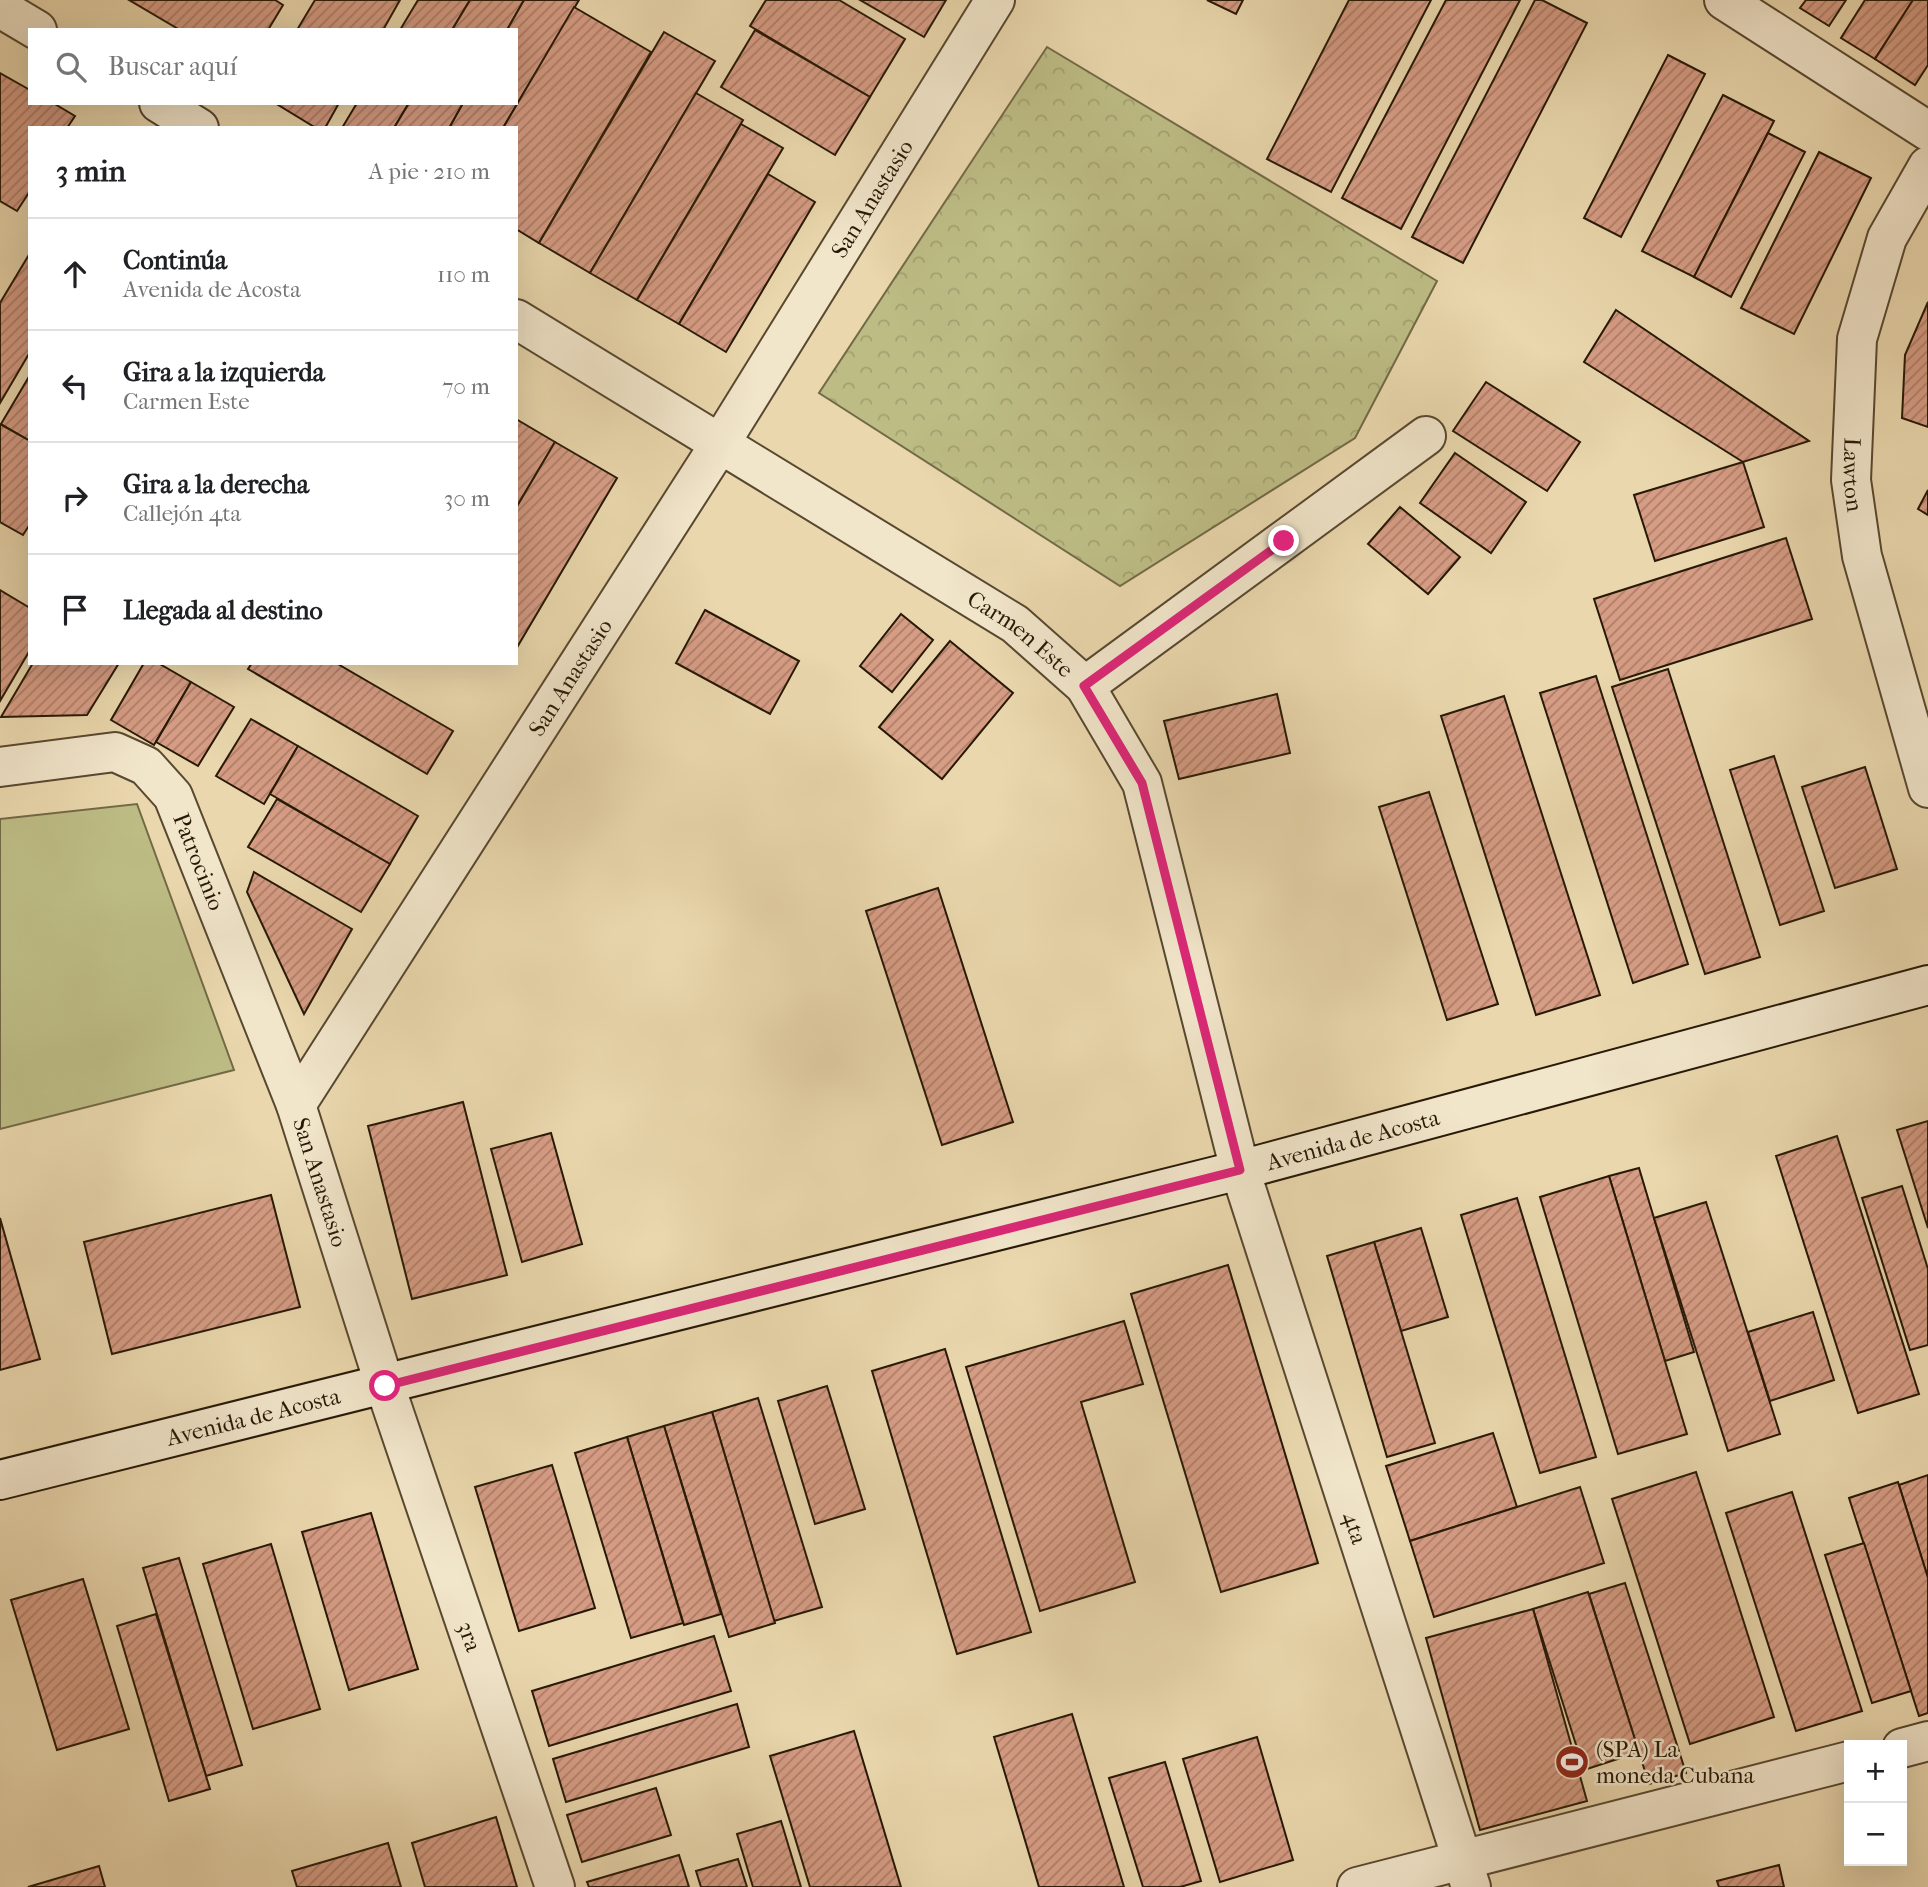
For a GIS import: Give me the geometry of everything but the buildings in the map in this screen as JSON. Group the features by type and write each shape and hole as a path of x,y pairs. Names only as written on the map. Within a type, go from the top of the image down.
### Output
{"street":[{"name":"San Anastasio","path":"385,1386 296,1105 721,442 995,0"},
{"path":"1724,0 1928,131"},
{"path":"0,8 34,28"},
{"path":"162,105 196,126"},
{"name":"Lawton","path":"1928,166 1887,238 1857,339 1851,480 1862,556 1928,788"},
{"name":"Carmen Este","path":"518,320 1015,624 1084,686 1142,783 1240,1170"},
{"path":"1084,686 1426,436"},
{"name":"Patrocinio","path":"0,767 115,752 146,766 173,796 296,1105"},
{"name":"Avenida de Acosta","path":"0,1480 385,1386 1240,1170 1928,985"},
{"name":"4ta","path":"1240,1170 1467,1873"},
{"name":"3ra","path":"385,1386 555,1887"},
{"path":"1907,1747 1928,1741"},
{"path":"1357,1887 1467,1873 1844,1762"}],"green space":[{"path":"1047,47 1437,281 1355,438 1120,586 819,393"},
{"path":"137,804 234,1070 0,1129 0,819"}],"place":[{"name":"(SPA) La moneda Cubana","path":"1572,1762"}],"route":[{"path":"385,1386 1240,1170 1142,783 1084,686 1284,541"}]}
